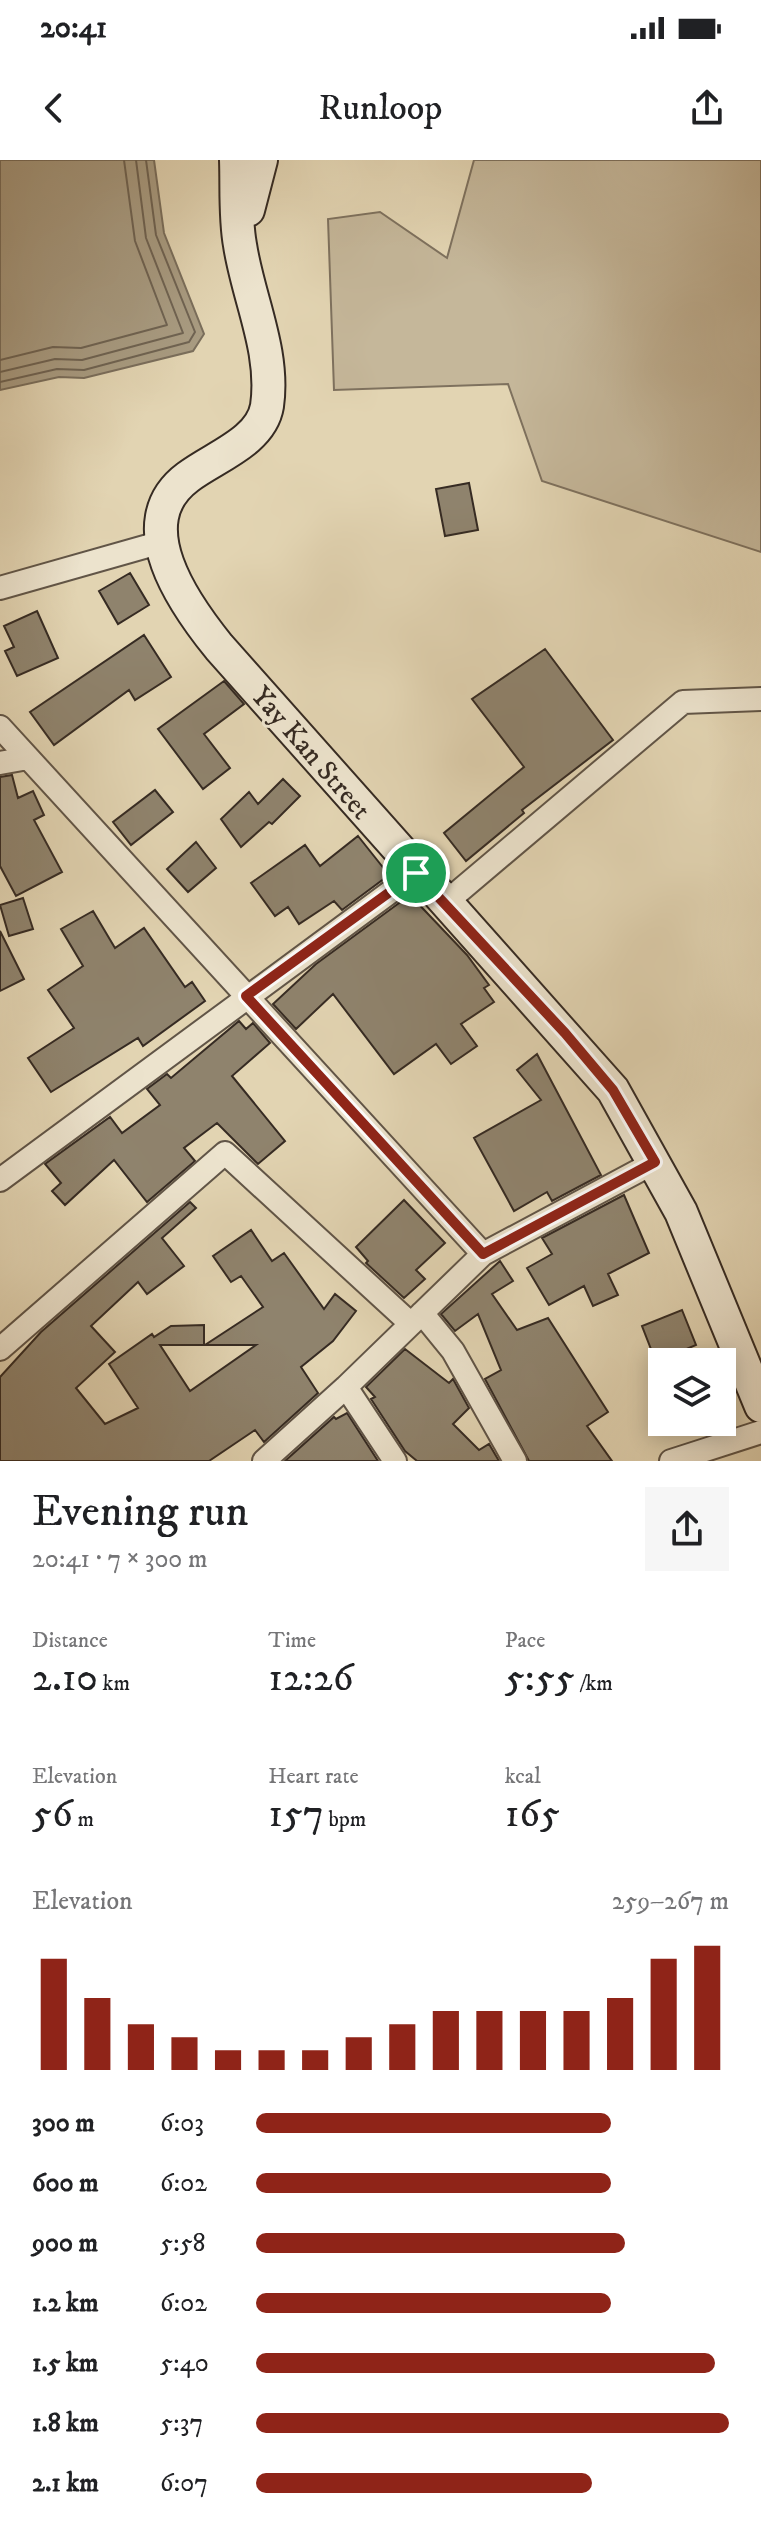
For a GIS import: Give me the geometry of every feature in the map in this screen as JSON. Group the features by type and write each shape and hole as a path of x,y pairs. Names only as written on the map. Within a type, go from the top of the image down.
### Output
{"main road":[{"name":"Yay Kan Street","path":"236,160 239,244 267,358 270,386 266,411 252,433 186,478 172,493 164,512 162,542 170,573 185,605 416,873 565,1033 613,1090 681,1212 761,1406"},
{"path":"239,244 261,160"}],"street":[{"path":"0,588 162,542"},
{"path":"444,904 683,702 757,696"},
{"path":"0,727 483,1254"},
{"path":"0,763 28,758"},
{"path":"0,1180 416,873"},
{"path":"0,1349 225,1153 453,1351 515,1461"},
{"path":"264,1461 346,1387 483,1254 655,1162"},
{"path":"346,1387 395,1461"},
{"path":"671,1461 761,1432"}],"shaded area":[{"path":"474,160 761,160 761,552 542,481 508,384 334,390 328,219 380,212 447,258"}],"water":[{"path":"0,160 154,160 164,233 204,334 193,351 84,378 59,377 0,390"}],"building":[{"path":"469,483 478,530 445,536 436,489"},
{"path":"130,573 149,605 118,624 99,591"},
{"path":"37,611 58,658 17,676 5,651 14,647 4,626"},
{"path":"144,635 171,677 135,700 129,690 54,745 30,712"},
{"path":"545,649 613,740 522,810 524,813 466,861 444,833 524,767 472,699"},
{"path":"224,681 244,704 204,734 230,768 203,789 158,729"},
{"path":"12,775 18,798 33,791 44,815 34,820 62,872 16,896 0,866 0,777"},
{"path":"283,779 300,796 272,824 269,822 241,847 221,819 249,792 258,804"},
{"path":"155,790 173,812 131,845 113,822"},
{"path":"358,836 389,875 342,910 334,901 299,924 288,907 275,916 251,883 305,845 320,866"},
{"path":"196,842 216,868 188,892 167,869"},
{"path":"410,895 467,955 489,985 484,988 494,1002 461,1024 477,1046 451,1064 436,1044 394,1074 333,994 296,1029 273,1004 316,964"},
{"path":"23,898 33,929 9,936 0,905"},
{"path":"93,911 115,948 144,928 185,987 192,982 205,1001 143,1046 138,1038 51,1092 28,1058 74,1028 48,990 83,966 61,929"},
{"path":"0,931 24,979 0,991"},
{"path":"239,1021 246,1029 253,1023 270,1043 232,1076 285,1141 258,1164 217,1123 184,1148 195,1161 147,1202 114,1160 65,1205 52,1191 61,1183 45,1164 110,1117 122,1133 160,1105 147,1089 167,1074 171,1078"},
{"path":"537,1054 601,1175 552,1201 547,1192 514,1211 474,1138 541,1100 517,1070"},
{"path":"624,1195 649,1253 608,1274 618,1295 593,1306 584,1286 549,1305 527,1268 552,1254 542,1238"},
{"path":"404,1200 445,1243 416,1270 425,1279 404,1298 366,1263 368,1261 356,1247"},
{"path":"190,1202 196,1208 162,1238 184,1266 147,1294 138,1282 91,1326 115,1352 76,1388 105,1424 138,1408 109,1364 152,1334 154,1337 171,1326 204,1325 204,1345 160,1345 190,1391 256,1345 205,1345 263,1307 241,1276 231,1282 213,1256 251,1230 272,1261 284,1253 324,1309 335,1294 356,1311 333,1341 301,1367 318,1393 264,1442 255,1430 209,1461 0,1461 0,1377 41,1332"},
{"path":"500,1261 513,1281 492,1294 517,1330 548,1318 608,1412 587,1426 612,1461 529,1461 485,1379 501,1370 478,1314 455,1331 441,1314"},
{"path":"682,1310 696,1345 689,1348 651,1348 642,1326"},
{"path":"405,1349 449,1383 453,1379 469,1408 453,1424 479,1450 489,1444 499,1461 417,1461 405,1451 371,1399 375,1397 366,1387"},
{"path":"347,1413 378,1461 285,1461 334,1417 336,1419"}],"route":[{"path":"416,873 565,1033 613,1090 655,1162 483,1254 246,996 416,873"}]}
